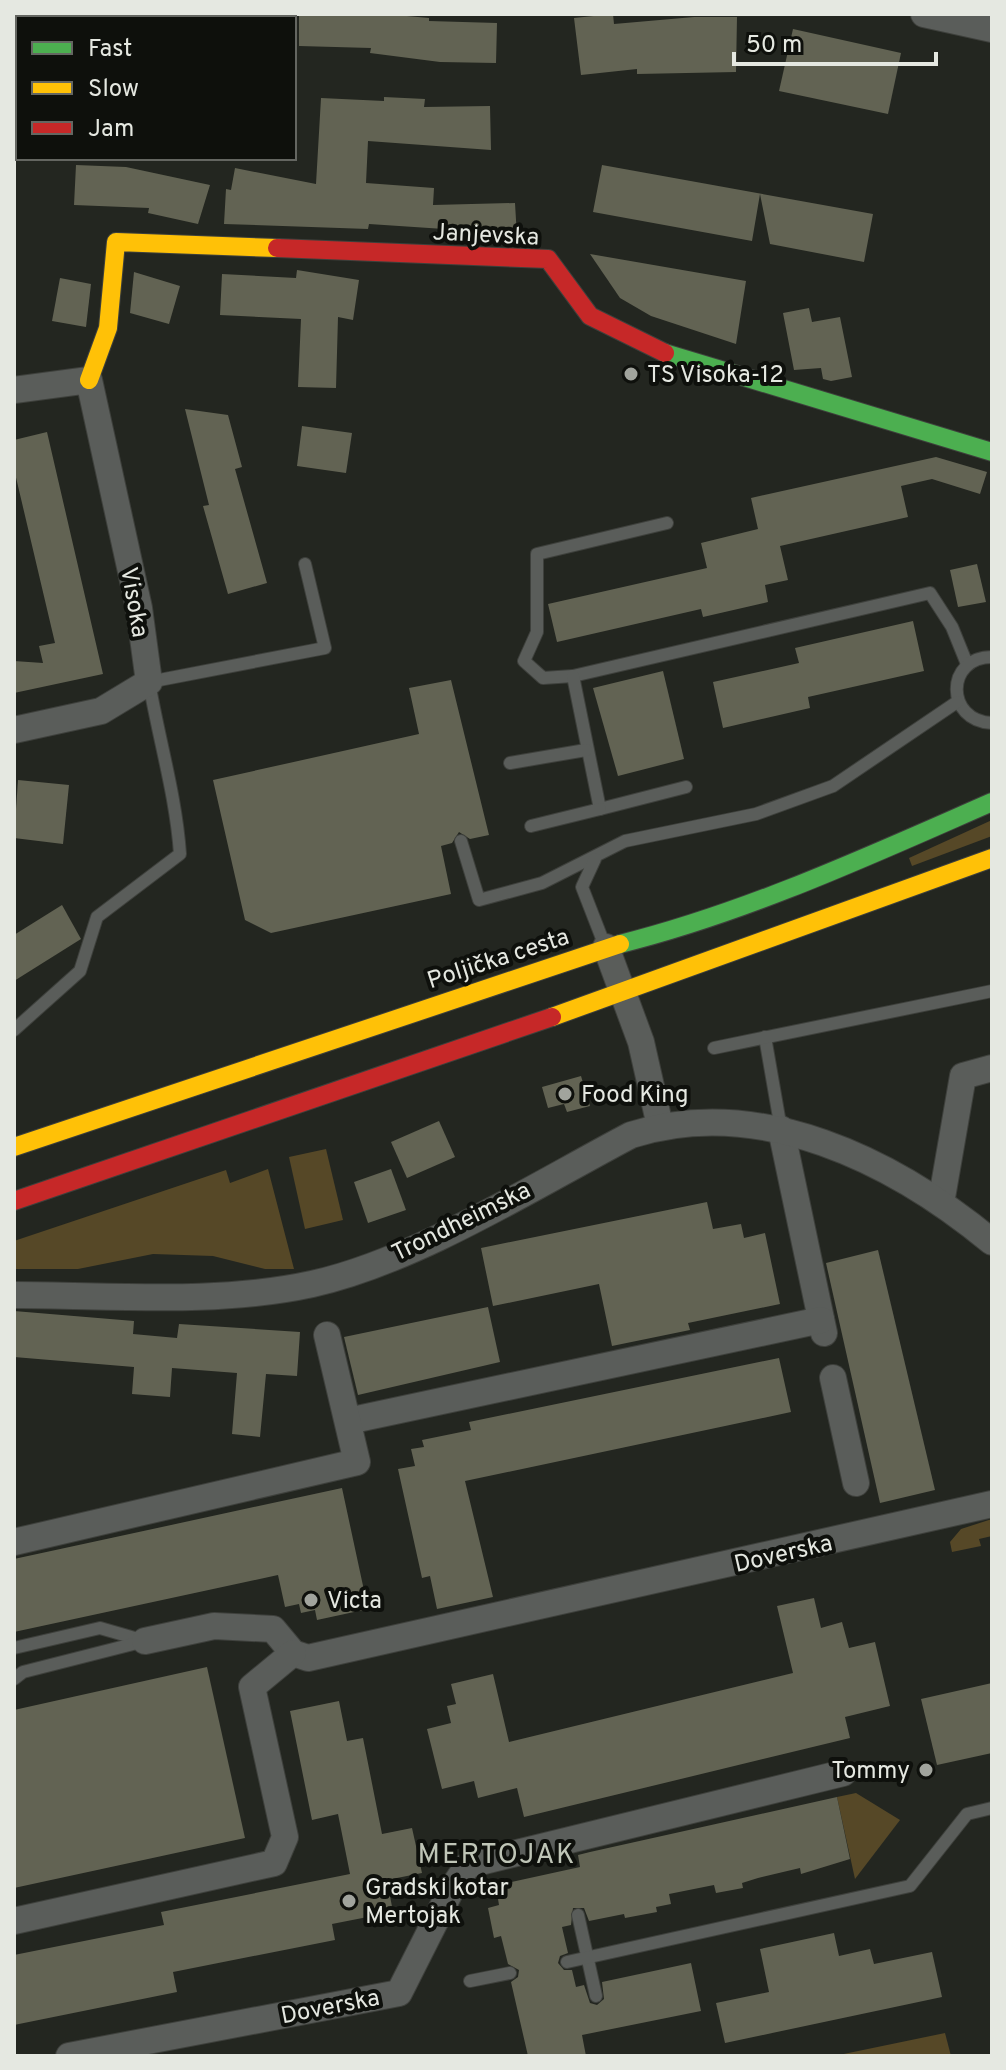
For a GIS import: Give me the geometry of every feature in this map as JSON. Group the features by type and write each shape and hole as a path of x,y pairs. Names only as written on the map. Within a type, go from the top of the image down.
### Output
{"main road":[{"name":"Janjevska","path":"89,380 108,328 116,242 548,259 590,316 665,353 992,452"},
{"name":"Poljička cesta","path":"14,1147 606,947 667,932 839,869 992,802"},
{"path":"14,1201 623,993 992,858"}],"street":[{"path":"924,14 951,17 992,29"},
{"path":"14,390 89,380"},
{"name":"Visoka","path":"89,380 139,608 149,682"},
{"path":"14,730 101,711 149,682"},
{"path":"606,947 641,1042 660,1126"},
{"path":"941,1203 963,1076 992,1068"},
{"name":"Trondheimska","path":"14,1295 240,1294 313,1284 416,1248 631,1135 660,1126 717,1124 781,1129 837,1147 886,1170 941,1203 992,1242"},
{"path":"348,1421 822,1326 781,1129"},
{"path":"14,1542 357,1462 327,1335"},
{"path":"833,1378 856,1483"},
{"name":"Doverska","path":"293,1653 308,1658 395,1640 992,1504"},
{"path":"14,1921 274,1863 285,1837 252,1687 293,1653 273,1629 214,1626 145,1641"},
{"name":"Doverska","path":"69,2056 399,1993 451,1890 468,1865 843,1773"}],"lane":[{"path":"667,523 537,554 537,632 524,661 543,678 573,676 930,593 952,627 967,664"},
{"path":"14,1030 80,971 97,917 180,854 173,796 158,739 149,682 325,648 305,564"},
{"path":"992,657 967,664 956,682 957,702 970,718 992,723"},
{"path":"573,676 600,809"},
{"path":"461,841 479,900 542,883 595,859 625,841 756,814 833,786 957,702"},
{"path":"510,763 586,750"},
{"path":"531,826 686,787"},
{"path":"595,859 582,887 606,947"},
{"path":"714,1048 992,991"},
{"path":"765,1037 781,1129"},
{"path":"14,1648 100,1628 145,1641"},
{"path":"14,1679 46,1666 145,1641"},
{"path":"567,1962 910,1886 967,1814 992,1808"},
{"path":"578,1915 596,1996"},
{"path":"470,1981 510,1973"}],"shaded area":[{"path":"992,820 992,836 912,866 909,858"},
{"path":"326,1149 343,1220 305,1229 289,1157"},
{"path":"268,1169 294,1269 265,1269 213,1256 153,1254 78,1269 14,1269 14,1241 226,1170 230,1183"},
{"path":"992,1519 992,1536 979,1539 981,1546 952,1552 950,1542 961,1529"},
{"path":"856,1793 900,1820 855,1879 837,1797"},
{"path":"945,2033 951,2056 834,2056"}],"building":[{"path":"299,14 385,14 429,18 429,21 497,23 496,63 440,62 370,53 371,48 299,46"},
{"path":"613,14 614,24 694,17 737,17 736,72 637,74 637,69 581,75 574,18"},
{"path":"793,29 901,53 888,114 779,91"},
{"path":"384,97 425,99 424,107 490,106 491,150 368,141 366,183 434,188 433,205 515,203 517,237 369,224 368,229 224,224 226,189 231,190 235,168 316,184 321,98 384,101"},
{"path":"76,165 126,167 210,185 198,224 148,213 149,208 74,205"},
{"path":"602,165 873,214 864,262 770,244 760,194 752,241 593,212"},
{"path":"590,254 746,281 736,344 651,316 620,298"},
{"path":"297,270 359,280 353,320 338,317 336,388 298,387 301,319 220,315 222,274 296,278"},
{"path":"134,272 180,286 169,324 130,313"},
{"path":"60,278 91,284 86,327 52,321"},
{"path":"809,308 812,322 840,317 852,377 831,381 823,379 821,368 794,370 783,313"},
{"path":"185,409 228,415 242,467 235,469 267,583 228,594 203,506 209,505"},
{"path":"302,426 352,433 346,473 297,466"},
{"path":"47,432 103,674 14,693 14,661 43,663 39,646 55,643 14,469 14,440"},
{"path":"936,457 987,472 980,494 932,479 901,486 908,517 780,546 788,580 765,585 768,602 703,617 701,609 557,642 548,604 707,568 701,543 758,529 751,498"},
{"path":"977,564 986,602 958,607 950,570"},
{"path":"913,621 924,671 808,697 810,708 723,728 713,682 799,663 795,648"},
{"path":"663,671 684,759 618,776 593,688"},
{"path":"451,680 489,835 470,839 459,832 452,843 441,846 451,894 271,933 245,920 213,780 419,734 409,688"},
{"path":"18,780 69,785 63,844 14,838"},
{"path":"62,905 81,939 14,981 14,935"},
{"name":"Food King","path":"581,1076 590,1106 567,1112 564,1104 548,1108 542,1087"},
{"path":"439,1121 455,1157 407,1178 391,1142"},
{"path":"391,1169 406,1210 368,1223 354,1182"},
{"path":"707,1202 713,1229 741,1224 744,1238 765,1233 780,1304 688,1323 690,1330 612,1346 599,1284 493,1306 481,1248"},
{"path":"878,1250 935,1490 880,1503 826,1263"},
{"path":"488,1307 500,1362 358,1395 344,1337"},
{"path":"14,1311 134,1321 133,1334 177,1338 179,1324 300,1332 297,1376 266,1374 260,1437 232,1434 237,1373 172,1368 170,1397 132,1394 134,1367 14,1357"},
{"path":"779,1358 791,1412 465,1481 493,1597 437,1609 430,1576 422,1578 398,1469 415,1466 411,1449 424,1447 422,1440 471,1430 469,1422"},
{"path":"342,1488 368,1609 317,1620 315,1610 301,1613 299,1604 285,1607 278,1575 14,1632 14,1559"},
{"path":"814,1598 821,1628 842,1622 849,1648 875,1642 890,1706 845,1717 850,1738 524,1817 517,1788 478,1798 474,1781 442,1789 427,1729 451,1723 447,1706 456,1704 451,1684 493,1674 509,1742 793,1673 777,1606"},
{"path":"207,1667 245,1838 14,1888 14,1710"},
{"path":"992,1683 992,1753 937,1765 921,1699"},
{"path":"339,1701 347,1741 363,1738 382,1834 412,1828 422,1873 387,1880 393,1912 332,1924 335,1940 173,1972 177,1992 14,2025 14,1955 164,1925 161,1912 350,1874 338,1814 312,1820 290,1711"},
{"path":"837,1797 850,1859 801,1874 800,1868 758,1878 742,1883 743,1888 716,1893 714,1885 669,1894 671,1904 656,1907 657,1912 625,1918 624,1914 589,1921 584,1908 573,1908 571,1925 562,1927 568,1953 560,1956 558,1963 564,1970 572,1970 576,1987 584,1985 590,2003 597,2005 604,1999 602,1982 691,1963 701,2011 582,2035 586,2056 528,2056 511,1982 518,1977 519,1970 508,1964 501,1936 494,1938 488,1908 499,1905 498,1899 505,1898 502,1884 580,1867 578,1855"},
{"path":"834,1933 839,1956 870,1949 874,1964 932,1952 942,1997 725,2043 716,2003 769,1992 760,1949"}],"traffic: fast":[{"path":"665,353 992,452"},
{"path":"620,944 762,899 992,802"}],"traffic: slow":[{"path":"89,380 108,328 116,242 277,248"},
{"path":"552,1017 992,858"},
{"path":"14,1147 620,944"}],"traffic: jam":[{"path":"277,248 548,259 590,316 665,353"},
{"path":"14,1201 552,1017"}],"place":[{"name":"TS Visoka-12","path":"631,374"},
{"name":"Food King","path":"565,1094"},
{"name":"Victa","path":"311,1600"},
{"name":"Tommy","path":"926,1770"},
{"name":"Gradski kotar Mertojak","path":"349,1901"}],"district":[{"name":"MERTOJAK","path":"497,1853"}]}
